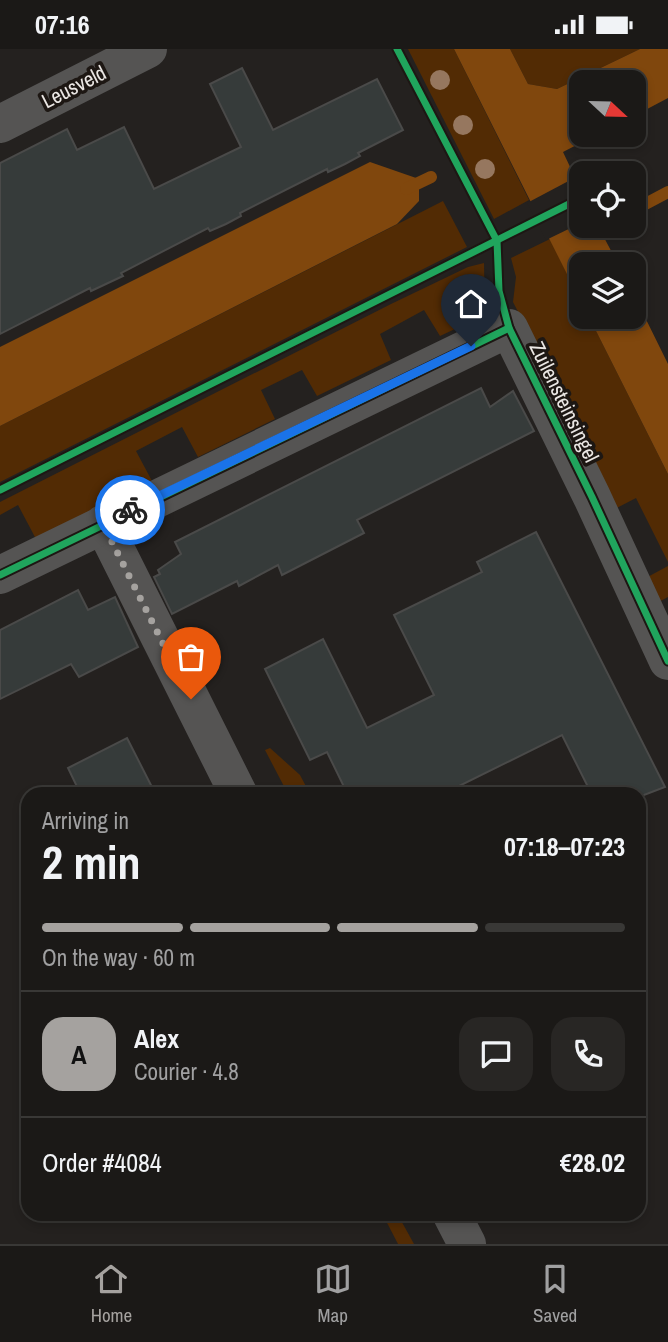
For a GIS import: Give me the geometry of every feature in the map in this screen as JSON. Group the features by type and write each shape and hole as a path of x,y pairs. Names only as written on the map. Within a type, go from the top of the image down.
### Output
{"street":[{"name":"Leusveld","path":"0,124 148,49"},
{"name":"Zuilensteinsingel","path":"0,575 509,328 668,661"},
{"path":"103,524 235,787"},
{"path":"455,1221 467,1244"}],"shaded area":[{"path":"408,49 454,49 529,200 494,219"},
{"path":"454,49 510,49 528,84 557,89 569,83 569,147 573,147 563,152 569,165 569,238 604,238 612,252 569,252 569,278"},
{"path":"510,49 640,49 596,70 569,70 569,83 557,89 528,84"},
{"path":"640,49 668,49 668,98 646,110 646,70 596,70"},
{"path":"370,162 419,179 419,201 397,224 0,426 0,347"},
{"path":"443,201 467,247 0,482 0,426"},
{"path":"550,239 569,278 569,329 595,329 668,474 668,562 636,498 609,512 546,366 513,302 516,277 511,258"},
{"path":"484,263 485,315 440,336 424,310 380,334 391,360 317,396 302,370 261,390 275,419 198,457 182,427 136,451 152,481 36,539 18,505 0,515 0,502 391,304 468,267"},
{"path":"646,319 668,364 668,474 595,329 646,329"},
{"path":"668,566 668,597 655,604 642,580"},
{"path":"270,748 300,775 306,787 284,787 265,750"},
{"path":"386,1221 401,1221 414,1244 398,1244"}],"pier":[{"path":"569,181 569,229 546,240 527,203"}],"building":[{"path":"242,68 273,130 377,79 403,130 358,153 360,156 345,164 328,172 327,169 240,213 241,216 226,224 210,231 208,228 121,273 123,276 91,291 90,288 0,334 0,163 67,129 77,150 124,127 154,189 241,147 210,84"},
{"path":"481,388 490,407 513,391 534,431 357,520 364,533 282,575 278,565 239,586 237,581 172,614 154,577 160,574 158,570 181,554 175,542"},
{"path":"536,532 665,787 646,794 646,787 588,787 562,735 457,787 344,787 327,752 310,760 265,669 323,639 367,728 434,695 394,615 482,572 477,562"},
{"path":"78,590 88,610 115,597 138,647 79,677 71,664 0,699 0,630"},
{"path":"127,738 152,787 77,787 68,768"}],"waterway":[{"path":"406,189 431,177"},
{"path":"646,204 668,192"}],"cycle path":[{"path":"397,49 497,241 499,291 509,328"},
{"path":"0,490 569,204"},
{"path":"0,575 509,328 668,661"}],"way so far":[{"path":"130,510 103,524 191,699"}],"route":[{"path":"130,510 471,346"}]}
